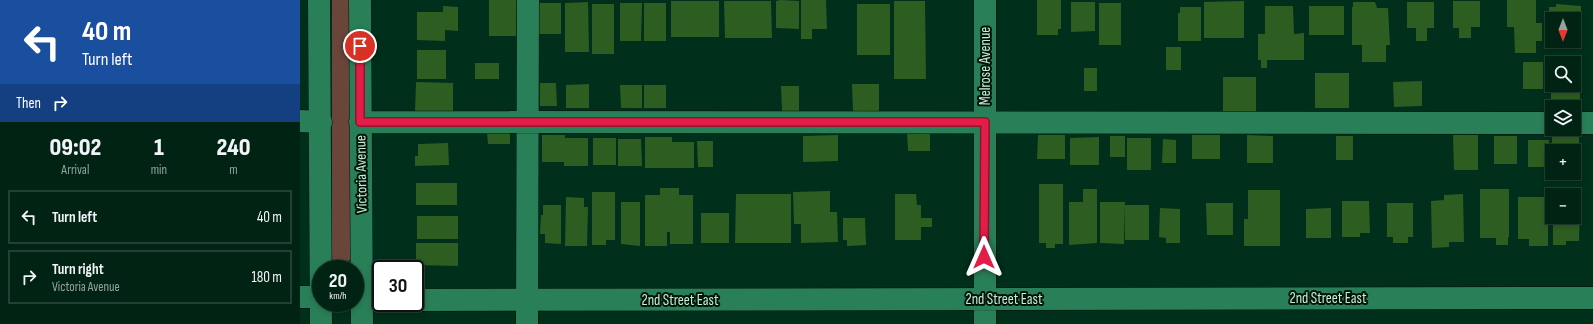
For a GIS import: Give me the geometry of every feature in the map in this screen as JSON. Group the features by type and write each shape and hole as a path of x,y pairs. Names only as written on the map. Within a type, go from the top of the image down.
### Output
{"street":[{"path":"319,0 310,122 319,260"},
{"name":"Victoria Avenue","path":"360,0 360,122 366,299 362,324"},
{"path":"527,324 529,122 528,0"},
{"name":"Melrose Avenue","path":"985,0 985,324"},
{"path":"360,122 1545,123"},
{"path":"1581,123 1593,123"},
{"path":"300,297 312,297"},
{"name":"2nd Street East","path":"424,300 1593,298"},
{"path":"321,312 321,324"}],"shaded area":[{"path":"332,0 350,0 351,259 332,259"}],"building":[{"path":"489,0 517,0 516,36 489,36"},
{"path":"801,0 826,0 827,29 812,29 812,39 801,39"},
{"path":"1037,0 1061,0 1061,29 1058,29 1058,35 1037,35"},
{"path":"1507,0 1536,0 1536,23 1542,23 1542,41 1536,41 1536,53 1515,53 1514,27 1507,27"},
{"path":"671,1 719,1 719,37 671,37"},
{"path":"724,1 771,1 772,38 725,38"},
{"path":"776,1 799,1 799,29 776,28"},
{"path":"894,1 925,1 926,79 894,79"},
{"path":"1244,1 1244,38 1204,38 1204,2"},
{"path":"1453,1 1480,1 1480,27 1471,27 1471,38 1459,38 1459,28 1453,28"},
{"path":"588,2 589,52 565,52 565,3"},
{"path":"1071,2 1095,2 1095,31 1071,32"},
{"path":"1353,2 1375,2 1377,8 1388,8 1390,45 1386,45 1386,62 1362,62 1362,45 1352,45"},
{"path":"1407,2 1434,2 1434,28 1427,28 1427,41 1416,41 1416,28 1407,28"},
{"path":"537,3 561,3 561,34 538,34"},
{"path":"620,3 642,3 641,41 620,41"},
{"path":"644,3 666,3 666,41 644,41"},
{"path":"1099,3 1121,3 1121,45 1099,45"},
{"path":"592,4 614,4 614,54 592,54"},
{"path":"857,4 890,4 890,55 857,55"},
{"path":"1556,4 1581,6 1581,12 1549,12 1549,7 1556,7"},
{"path":"443,6 458,7 458,31 445,30 445,41 417,40 417,12 443,12"},
{"path":"1265,6 1293,6 1294,34 1304,33 1304,60 1267,60 1267,68 1261,68 1261,60 1258,60 1258,34 1265,34"},
{"path":"1309,6 1344,6 1344,35 1309,35"},
{"path":"1180,7 1201,7 1201,41 1178,41 1178,13 1180,13"},
{"path":"1166,47 1181,47 1181,70 1166,70"},
{"path":"417,50 446,50 446,79 417,79"},
{"path":"1523,62 1543,62 1543,89 1523,89"},
{"path":"475,63 499,63 499,79 475,79"},
{"path":"1084,68 1097,68 1097,91 1084,91"},
{"path":"1315,73 1349,73 1349,108 1315,108"},
{"path":"1223,77 1256,77 1256,112 1223,112"},
{"path":"1422,81 1422,106 1394,107 1393,82"},
{"path":"416,82 453,83 453,113 415,112"},
{"path":"540,83 556,83 557,106 540,106"},
{"path":"589,84 589,108 566,108 566,85"},
{"path":"852,84 879,84 879,111 853,111"},
{"path":"620,85 642,85 642,108 621,108"},
{"path":"644,85 666,85 666,108 644,108"},
{"path":"781,86 799,86 799,111 782,111"},
{"path":"1551,92 1580,92 1580,100 1551,100"},
{"path":"510,132 510,144 488,144 487,133"},
{"path":"907,132 930,132 930,151 908,151"},
{"path":"542,135 565,135 565,138 588,138 588,166 564,166 564,162 542,162"},
{"path":"838,135 838,161 803,162 803,136"},
{"path":"1038,135 1065,135 1065,159 1037,159"},
{"path":"1192,135 1220,135 1220,159 1192,159"},
{"path":"1247,135 1273,136 1273,163 1247,163"},
{"path":"1453,135 1478,135 1478,170 1454,170"},
{"path":"1110,136 1125,136 1125,157 1110,157"},
{"path":"1336,136 1353,136 1353,160 1336,160"},
{"path":"1494,136 1517,136 1517,164 1494,164"},
{"path":"1579,136 1579,144 1552,144 1552,137"},
{"path":"645,137 672,137 672,142 694,142 694,168 645,168"},
{"path":"1099,137 1099,165 1070,165 1070,138"},
{"path":"593,138 616,138 616,165 593,165"},
{"path":"1127,138 1151,138 1151,170 1127,170"},
{"path":"618,139 641,139 642,166 618,166"},
{"path":"1163,139 1176,140 1176,163 1162,163"},
{"path":"1528,140 1549,140 1549,144 1545,144 1545,167 1528,167"},
{"path":"697,141 713,141 713,167 698,167"},
{"path":"448,143 449,165 415,166 415,156 418,156 418,144"},
{"path":"416,183 457,183 457,205 416,205"},
{"path":"1039,184 1063,184 1063,244 1055,244 1055,248 1046,248 1046,243 1039,243"},
{"path":"660,188 679,188 679,195 693,195 693,244 670,244 670,232 667,232 667,246 645,246 645,195 660,195"},
{"path":"1083,189 1097,189 1097,243 1069,245 1069,202 1083,202"},
{"path":"1480,189 1509,189 1508,245 1496,245 1496,238 1480,238"},
{"path":"1248,190 1280,190 1280,246 1244,246 1244,219 1248,219"},
{"path":"830,191 830,212 837,212 838,242 801,243 801,224 794,224 793,192"},
{"path":"592,192 615,192 615,240 606,240 606,245 592,245"},
{"path":"736,194 791,194 791,243 735,243"},
{"path":"895,194 916,194 917,205 921,205 921,218 932,218 932,227 921,227 921,240 895,240"},
{"path":"1463,194 1464,242 1449,242 1449,247 1432,248 1431,201 1444,200 1444,195"},
{"path":"566,197 584,198 584,207 588,207 587,246 565,246"},
{"path":"1518,197 1545,197 1545,224 1548,224 1548,246 1529,246 1529,239 1518,239"},
{"path":"1342,201 1369,201 1370,233 1360,233 1360,237 1342,237"},
{"path":"621,202 640,202 640,246 621,244"},
{"path":"1100,202 1125,202 1124,244 1100,243"},
{"path":"1206,203 1233,203 1233,235 1207,235"},
{"path":"1387,203 1413,203 1413,237 1408,237 1408,243 1393,243 1393,237 1387,237"},
{"path":"543,205 561,205 561,244 545,243 545,234 540,234"},
{"path":"1125,205 1149,205 1149,240 1125,240"},
{"path":"1160,208 1180,209 1180,243 1166,243 1166,238 1159,237"},
{"path":"1331,208 1331,238 1306,238 1306,209"},
{"path":"701,213 729,213 729,243 701,243"},
{"path":"417,216 458,216 458,239 417,239"},
{"path":"843,218 865,218 866,245 847,246 847,240 843,240"},
{"path":"1553,224 1579,224 1579,241 1566,241 1566,245 1553,245"},
{"path":"416,243 458,243 458,266 424,265 424,260 416,260"}],"route":[{"path":"360,46 360,122 985,122 984,257"}]}
